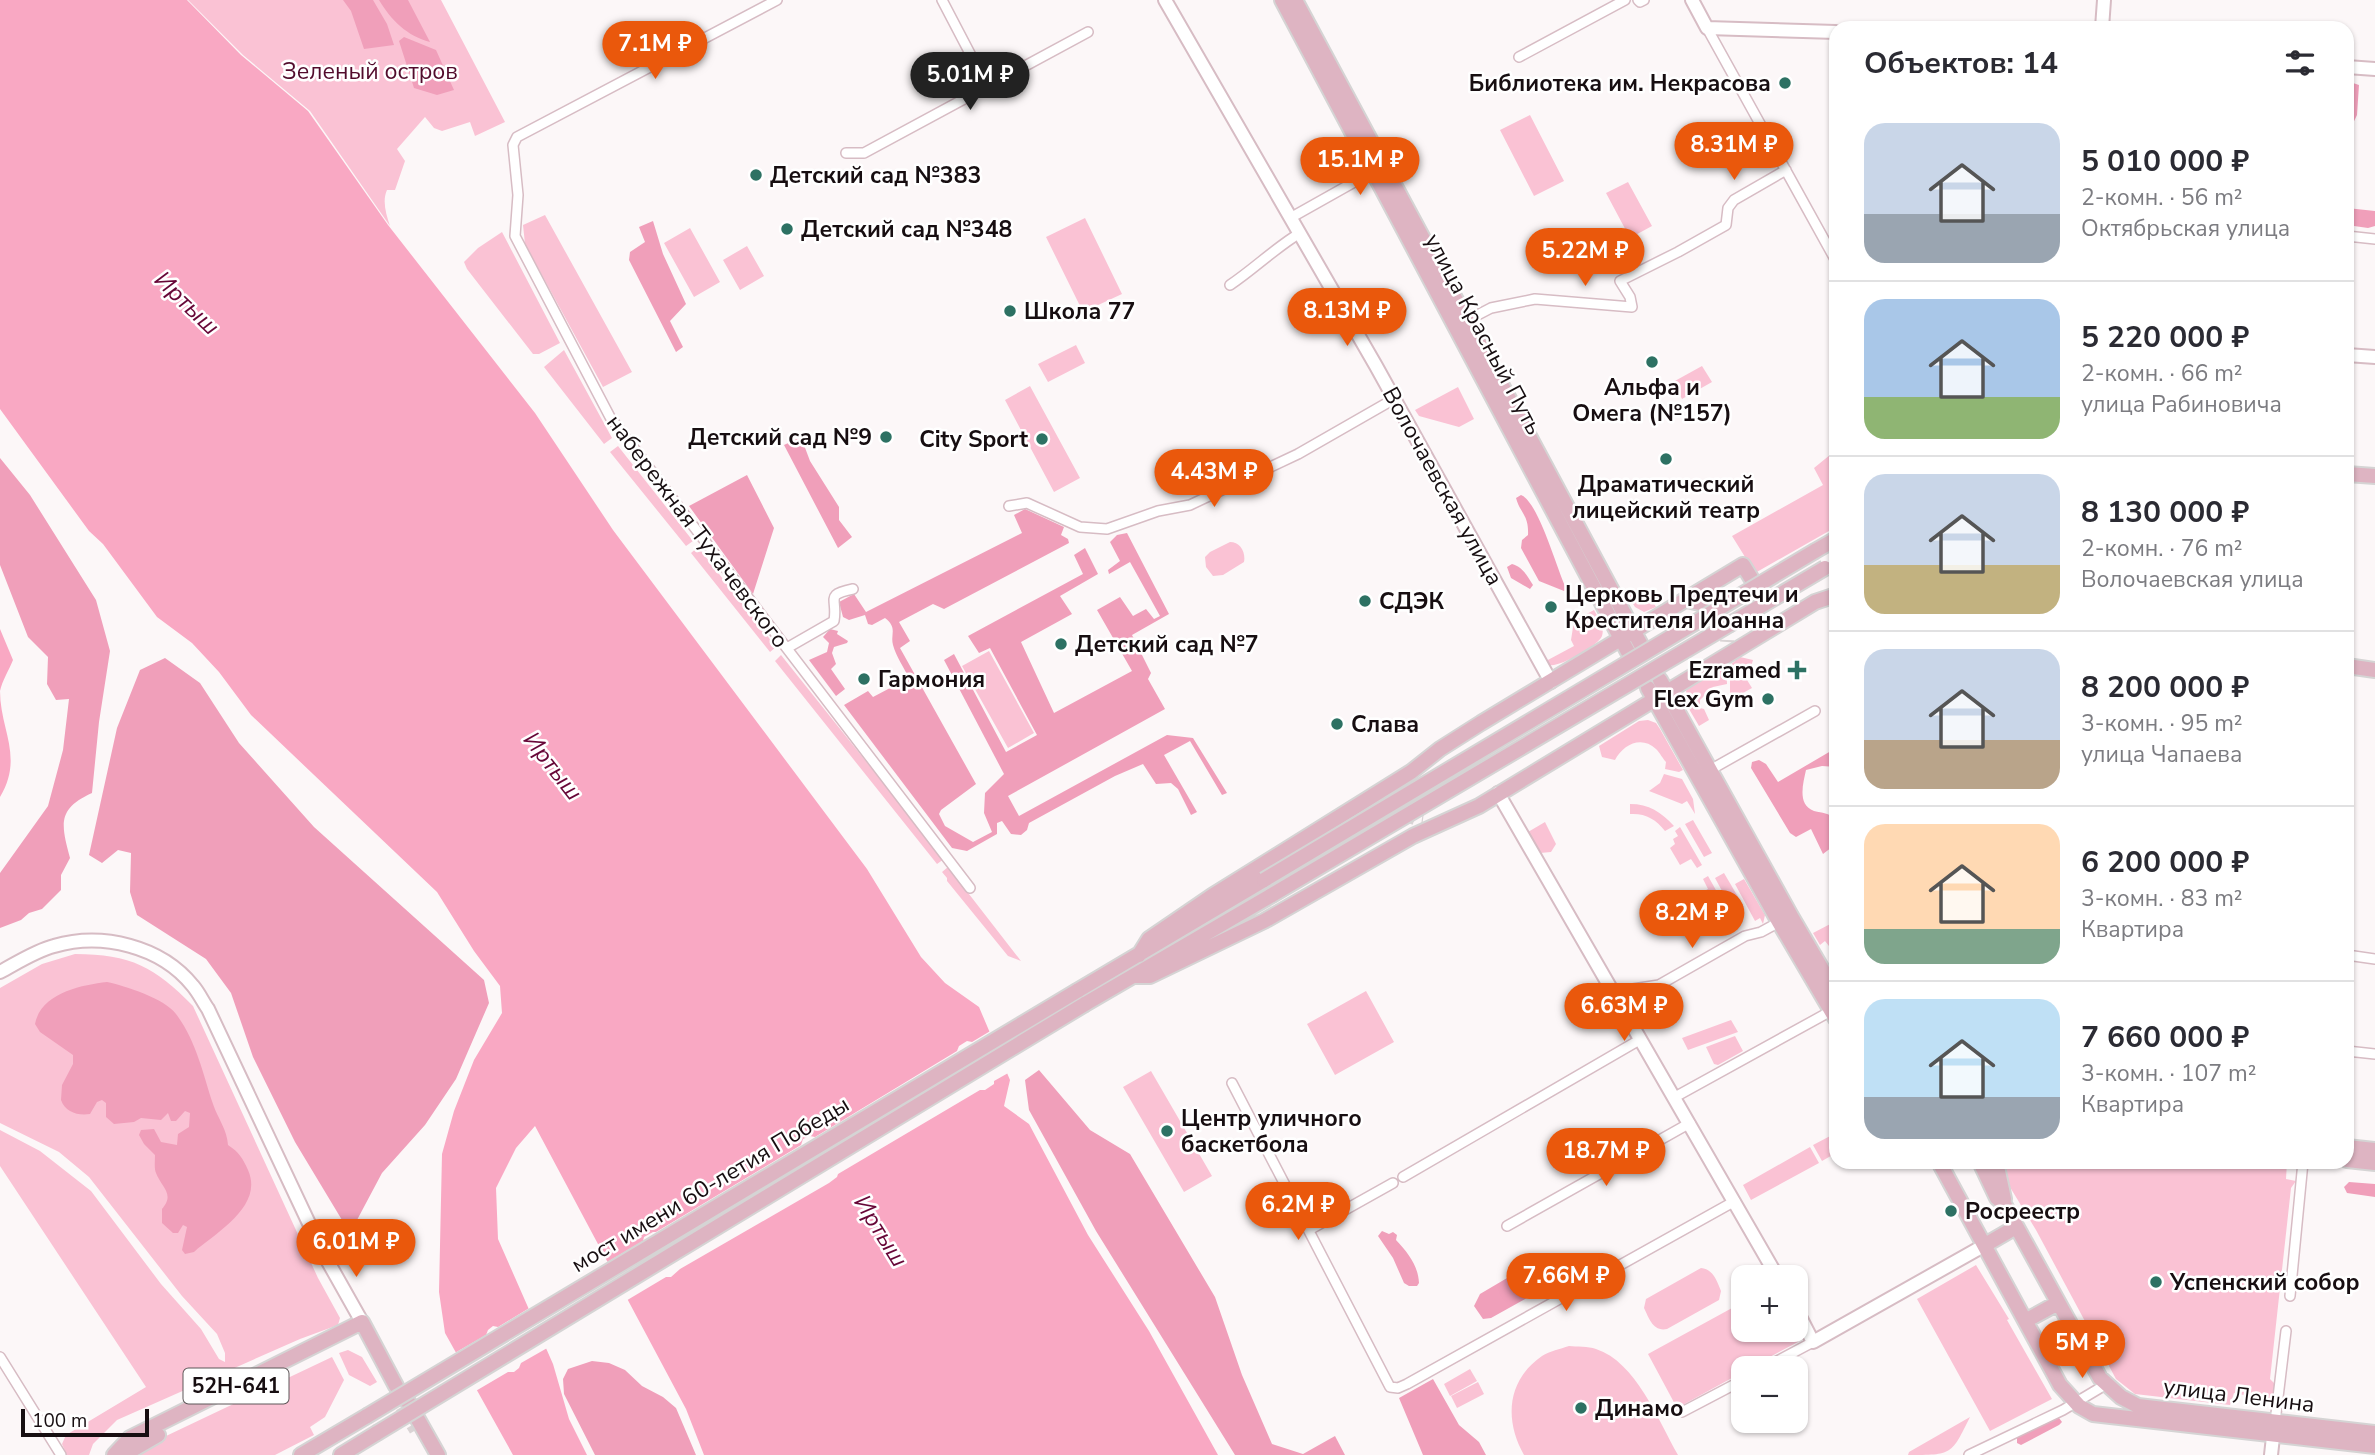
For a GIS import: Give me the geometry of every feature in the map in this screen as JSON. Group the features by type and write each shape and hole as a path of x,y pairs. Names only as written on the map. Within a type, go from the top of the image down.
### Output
{"main road":[{"name":"улица Красный Путь","path":"1282,0 1466,321 1631,642"},
{"name":"улица Красный Путь","path":"1295,0 1377,168 1631,642"},
{"path":"2354,474 2375,476"},
{"name":"мост имени 60-летия Победы","path":"301,1455 1829,543"},
{"path":"1136,976 1829,566"},
{"path":"1139,955 1149,939 1411,772 1440,750 1551,682 1631,642 1687,600 1747,572"},
{"path":"1136,976 1150,976 1264,921 1403,842 1479,806 1658,690 1719,660 1774,619 1829,597"},
{"path":"1687,600 1708,606"},
{"path":"1719,660 1727,642"},
{"path":"2354,667 2375,670"},
{"path":"1658,690 1710,770 1829,1007"},
{"path":"1658,690 1784,919 1829,983"},
{"path":"1400,790 1411,772"},
{"path":"1423,820 1457,816"},
{"name":"мост имени 60-летия Победы","path":"341,1455 1085,1004 1136,976"},
{"path":"2354,1148 2375,1150"},
{"path":"2354,1161 2375,1163"},
{"path":"1944,1169 2060,1385 2074,1402"},
{"path":"1983,1169 1997,1198 2004,1204 2105,1385"},
{"path":"1998,1169 2004,1204"},
{"path":"1985,1245 2016,1227"},
{"path":"2026,1320 2058,1303"},
{"path":"364,1326 438,1455"},
{"name":"52Н-641","path":"114,1455 130,1438 364,1326"},
{"name":"52Н-641","path":"127,1455 146,1441 364,1326"},
{"name":"улица Ленина","path":"2105,1385 2138,1406 2375,1446"},
{"name":"улица Ленина","path":"2074,1402 2093,1414 2136,1420 2375,1433"},
{"path":"416,1430 428,1455"}],"street":[{"name":"набережная Тухачевского","path":"777,0 517,137 513,145 518,195 515,236 610,417 970,888"},
{"path":"942,0 987,86"},
{"name":"Волочаевская улица","path":"1165,0 1292,217 1551,682"},
{"path":"1519,57 1625,0"},
{"path":"1692,0 1829,248"},
{"path":"2102,21 2104,0"},
{"path":"1707,28 1829,32"},
{"path":"846,153 864,153 1088,32"},
{"path":"2354,68 2375,69"},
{"path":"1292,217 1377,168"},
{"path":"1466,321 1491,308 1535,299 1632,307 1630,297 1620,281 1678,253 1726,225 1728,208 1734,200 1786,170"},
{"path":"1230,285 1260,265 1284,242 1300,233"},
{"path":"2354,237 2375,239"},
{"path":"2354,356 2375,357"},
{"path":"1009,506 1027,503 1080,527 1107,529 1158,512 1190,505 1298,454 1395,400"},
{"path":"787,648 834,621 834,596 843,590 853,589"},
{"path":"1710,770 1815,711"},
{"path":"1498,793 1771,1265"},
{"path":"1618,998 1633,989 1658,985 1745,936 1761,932 1784,919"},
{"path":"0,972 52,946 98,940 135,947 175,968 192,985 208,1009 322,1251 364,1326"},
{"path":"2354,956 2375,959"},
{"path":"1675,1097 1829,1017"},
{"path":"1403,1177 1640,1039"},
{"path":"2354,1052 2375,1054"},
{"path":"1232,1083 1390,1387 1398,1388 1407,1384 1735,1201"},
{"path":"1507,1226 1690,1123"},
{"path":"2290,1296 2302,1169"},
{"path":"1309,1230 1393,1183"},
{"path":"1787,1356 1985,1245"},
{"path":"2271,1455 2286,1331"},
{"path":"1808,1332 1813,1342"},
{"path":"0,1357 61,1455"},
{"path":"1969,1455 2063,1410 2105,1385"},
{"path":"1682,1412 1731,1386"}],"green space":[{"name":"Зеленый остров","path":"188,0 441,0 505,122 475,136 470,122 442,131 434,128 425,117 397,149 405,161 395,190 387,190 386,194 385,208 390,226 310,111 243,55"},
{"path":"1530,115 1564,181 1534,196 1500,130"},
{"path":"1628,182 1652,226 1630,238 1606,193"},
{"path":"545,215 632,372 603,387 525,244 523,225"},
{"path":"1085,218 1122,294 1083,312 1046,237"},
{"path":"690,228 720,282 694,297 664,243"},
{"path":"502,232 560,343 539,354 533,354 464,262 478,248"},
{"path":"747,246 764,276 740,290 723,260"},
{"path":"1076,345 1085,363 1048,382 1038,364"},
{"path":"564,350 612,438 604,444 544,367"},
{"path":"1702,366 1712,382 1682,399 1673,382"},
{"name":"City Sport","path":"1030,386 1080,478 1054,492 1005,400"},
{"path":"1458,387 1474,419 1459,427 1419,416 1415,410"},
{"path":"618,446 693,541 686,546 610,452"},
{"path":"1829,456 1829,531 1755,573 1732,536 1823,485 1814,468"},
{"path":"1230,542 1242,548 1244,562 1223,575 1213,576 1206,567 1205,557"},
{"path":"698,547 776,647 770,652 691,553"},
{"path":"1638,588 1650,592 1648,593 1656,607 1644,612 1635,607 1627,594"},
{"path":"1594,610 1603,629 1599,640 1570,659 1550,665 1546,661 1574,646 1571,640 1574,621"},
{"path":"989,651 1034,733 1008,748 962,666"},
{"path":"781,655 944,859 937,864 775,661"},
{"path":"1740,657 1753,660 1747,680 1752,688 1730,700 1730,665"},
{"path":"1726,662 1727,684 1713,687 1700,700 1700,708 1704,709 1709,720 1699,726 1687,702 1688,686"},
{"path":"1639,721 1656,723 1683,770 1679,772 1665,769 1666,762 1659,752 1650,745 1639,742 1628,746 1615,760 1602,757 1599,746"},
{"path":"1664,774 1682,779 1693,799 1695,814 1687,801 1682,804 1649,791 1660,783"},
{"path":"1630,804 1643,805 1654,810 1674,826 1665,831 1650,818 1630,814"},
{"path":"1693,820 1712,853 1704,857 1685,824"},
{"path":"1545,822 1556,844 1551,852 1540,853 1528,832"},
{"path":"1680,827 1702,865 1697,868 1691,859 1680,865 1670,848 1675,844 1673,839 1678,836 1675,831"},
{"path":"948,867 1021,961 1008,956 947,881 942,872"},
{"path":"1724,873 1744,907 1734,913 1715,878"},
{"path":"1708,876 1730,915 1724,919 1721,913 1716,915 1712,910 1707,913 1697,895 1708,889 1703,879"},
{"path":"1744,879 1765,915 1763,924 1760,918 1755,921 1735,884"},
{"path":"1829,925 1829,946 1825,941 1820,945 1813,933"},
{"path":"75,954 112,957 141,965 166,981 193,1006 318,1278 340,1318 338,1325 300,1339 117,1420 93,1444 89,1455 67,1455 62,1444 66,1435 146,1387 0,1166 0,1130 40,1151 91,1191 161,1284 201,1329 219,1359 225,1362 225,1353 217,1334 182,1296 89,1177 59,1152 0,1123 0,988 42,964"},
{"path":"1366,991 1394,1042 1335,1075 1307,1024"},
{"path":"1731,1020 1738,1032 1688,1050 1682,1038"},
{"path":"1735,1036 1743,1051 1718,1065 1714,1064 1706,1047"},
{"name":"Центр уличного баскетбола","path":"1151,1071 1212,1176 1184,1192 1123,1087"},
{"path":"1829,1137 1829,1157 1822,1161 1813,1145"},
{"path":"1810,1147 1819,1163 1751,1200 1743,1185"},
{"path":"1999,1169 2287,1169 2286,1179 2296,1181 2291,1188 2270,1379 2275,1384 2273,1401 2234,1393 2230,1405 2135,1394 2116,1379 2036,1230"},
{"path":"1976,1265 2052,1399 1990,1431 1917,1299"},
{"path":"1701,1268 1712,1273 1716,1280 1721,1291 1719,1300 1667,1329 1655,1326 1644,1308 1646,1299"},
{"name":"Динамо","path":"1731,1309 1731,1342 1798,1342 1772,1356 1731,1356 1731,1379 1677,1408 1648,1354"},
{"name":"Динамо","path":"1569,1346 1596,1349 1623,1366 1654,1410 1678,1455 1524,1455 1513,1428 1512,1401 1516,1389 1530,1366 1542,1356"},
{"path":"348,1350 362,1357 377,1382 370,1386 349,1375 339,1353"},
{"path":"332,1357 344,1380 325,1417 310,1427 314,1435 275,1455 133,1455 145,1446"},
{"path":"1470,1369 1477,1381 1450,1396 1444,1384"},
{"path":"1478,1382 1484,1394 1457,1408 1451,1396"},
{"path":"1970,1417 1959,1439 1949,1450 1934,1454 1908,1455 1909,1452"}],"shaded area":[{"path":"343,0 373,0 387,24 394,45 364,49 351,11"},
{"path":"379,0 408,0 430,42 414,36 400,26"},
{"path":"404,37 436,50 454,90 437,95 414,88 399,41"},
{"path":"2354,83 2359,85 2357,115 2354,121"},
{"path":"2354,209 2375,211 2375,226 2354,226"},
{"path":"653,221 663,254 686,304 670,321 683,347 676,352 629,260 630,252 645,242 639,227"},
{"path":"801,437 810,461 839,507 839,520 852,537 838,548 784,445"},
{"path":"0,458 30,495 96,600 110,651 92,793 73,805 64,819 70,858 61,875 61,890 42,909 0,928 0,873 48,806 63,750 69,699 56,700 47,684 48,657 28,637 0,565"},
{"path":"747,475 774,528 753,594 689,506"},
{"path":"1521,495 1528,500 1541,523 1567,590 1539,581 1521,548 1522,540 1528,535 1528,528 1516,498"},
{"path":"1025,509 1064,527 1061,535 1068,539 1069,543 944,609 933,604 899,622 910,641 900,648 976,784 941,810 939,814 945,826 973,842 992,832 984,813 985,793 1004,774 944,660 954,654 1006,752 1037,735 990,648 979,653 968,636 1083,574 1074,555 1085,548 1098,574 1060,596 1072,614 1021,642 1054,713 1132,671 1097,610 1120,597 1133,616 1146,609 1154,619 1160,616 1130,562 1109,574 1108,570 1120,561 1110,542 1117,535 1127,533 1169,614 1132,635 1151,673 1148,679 1165,709 1008,796 1019,816 1167,735 1193,738 1227,793 1222,795 1190,741 1164,755 1197,812 1191,815 1178,789 1171,783 1156,784 1143,764 1115,776 1029,823 1027,830 1021,835 1011,834 1002,821 997,823 997,834 967,851 952,848 844,705 868,691 873,697 909,678 894,649 889,622 885,618 872,625 868,624 865,615 849,620 843,617 839,602 854,594 866,612 1022,533 1014,515"},
{"path":"1512,564 1527,575 1533,585 1530,589 1511,578 1507,567"},
{"path":"830,629 838,631 837,634 848,641 834,647 832,653 836,664 831,669 845,689 836,696 809,660 827,652 829,643 823,637"},
{"path":"165,658 200,683 239,743 314,827 484,980 489,1003 456,1079 425,1125 382,1173 357,1220 345,1225 295,1142 253,1057 231,993 206,959 137,915 130,892 131,853 118,850 102,863 89,855 117,728 140,670"},
{"path":"1829,752 1829,766 1806,770 1803,788 1805,804 1814,811 1829,815 1829,849 1823,854 1811,829 1796,837 1790,833 1751,768 1752,762 1759,760 1766,764 1778,782"},
{"path":"107,982 154,998 176,1014 194,1046 228,1145 240,1156 248,1170 250,1195 244,1206 236,1217 194,1252 185,1254 182,1250 187,1227 183,1225 178,1233 173,1233 162,1223 166,1191 155,1171 155,1155 139,1135 141,1130 154,1129 161,1142 177,1145 178,1134 189,1127 190,1113 185,1111 176,1121 171,1121 168,1113 161,1120 141,1118 134,1122 114,1124 106,1117 106,1103 102,1100 97,1102 90,1114 77,1114 69,1110 61,1100 62,1085 73,1064 73,1055 40,1032 35,1024 45,1005 64,992"},
{"path":"1039,1070 1090,1130 1130,1154 1215,1297 1242,1375 1272,1444 1303,1454 1335,1436 1345,1455 1235,1455 1096,1231 1029,1110 1025,1080"},
{"path":"2349,1182 2375,1184 2375,1197 2347,1193 2344,1187"},
{"path":"1382,1231 1397,1235 1396,1240 1417,1271 1417,1286 1404,1283 1393,1258 1378,1236"},
{"path":"1541,1258 1550,1258 1556,1266 1556,1278 1550,1285 1491,1318 1483,1319 1474,1306 1480,1294"},
{"path":"592,1361 609,1363 625,1370 642,1386 663,1397 676,1408 696,1455 595,1455 564,1394 563,1379 568,1369"},
{"path":"1433,1379 1459,1425 1479,1442 1486,1455 1423,1455 1399,1398"},
{"path":"2059,1418 2062,1422 2021,1445 2017,1443 2017,1436"}],"water":[{"name":"Иртыш","path":"0,0 187,0 241,55 308,111 388,225 535,413 613,530 867,869 921,957 945,983 979,1007 1010,1080 1004,1106 1029,1124 1088,1235 1149,1331 1218,1455 704,1455 686,1409 535,1126 516,1148 496,1188 498,1239 553,1364 569,1419 587,1455 513,1455 445,1333 439,1292 442,1154 454,1111 474,1060 502,1013 500,986 474,951 437,892 251,715 219,672 192,643 157,617 103,544 89,531 0,409"},
{"path":"0,629 13,660 0,691"},
{"path":"0,691 11,756 7,783 0,797"}],"pier":[{"path":"992,1030 1010,1072 994,1081 994,1084 838,1174 829,1183 680,1269 671,1277 666,1277 624,1302 604,1264 643,1241 644,1237 801,1145 803,1139 815,1137 957,1051 959,1046 967,1041 972,1042"},
{"path":"531,1307 549,1347 521,1363 514,1372 508,1372 474,1392 453,1354 486,1335 493,1326 498,1327"}],"tunnel":[{"path":"1751,578 1771,613"},
{"path":"1708,605 1723,620 1727,642"},
{"path":"1400,790 1400,802 1404,811 1423,820"},
{"path":"396,1387 397,1398 416,1430"}],"place":[{"name":"Библиотека им. Некрасова","path":"1785,83"},
{"name":"Детский сад №383","path":"756,175"},
{"name":"Детский сад №348","path":"787,229"},
{"name":"Школа 77","path":"1010,311"},
{"name":"Альфа и Омега (№157)","path":"1652,362"},
{"name":"Детский сад №9","path":"886,437"},
{"name":"City Sport","path":"1042,439"},
{"name":"Драматический лицейский театр","path":"1666,459"},
{"name":"СДЭК","path":"1365,601"},
{"name":"Церковь Предтечи и Крестителя Иоанна","path":"1551,607"},
{"name":"Детский сад №7","path":"1061,644"},
{"name":"Ezramed","path":"1797,670"},
{"name":"Гармония","path":"864,679"},
{"name":"Flex Gym","path":"1768,699"},
{"name":"Слава","path":"1337,724"},
{"name":"Центр уличного баскетбола","path":"1167,1131"},
{"name":"Росреестр","path":"1951,1211"},
{"name":"Успенский собор","path":"2156,1282"},
{"name":"Динамо","path":"1581,1408"}]}
